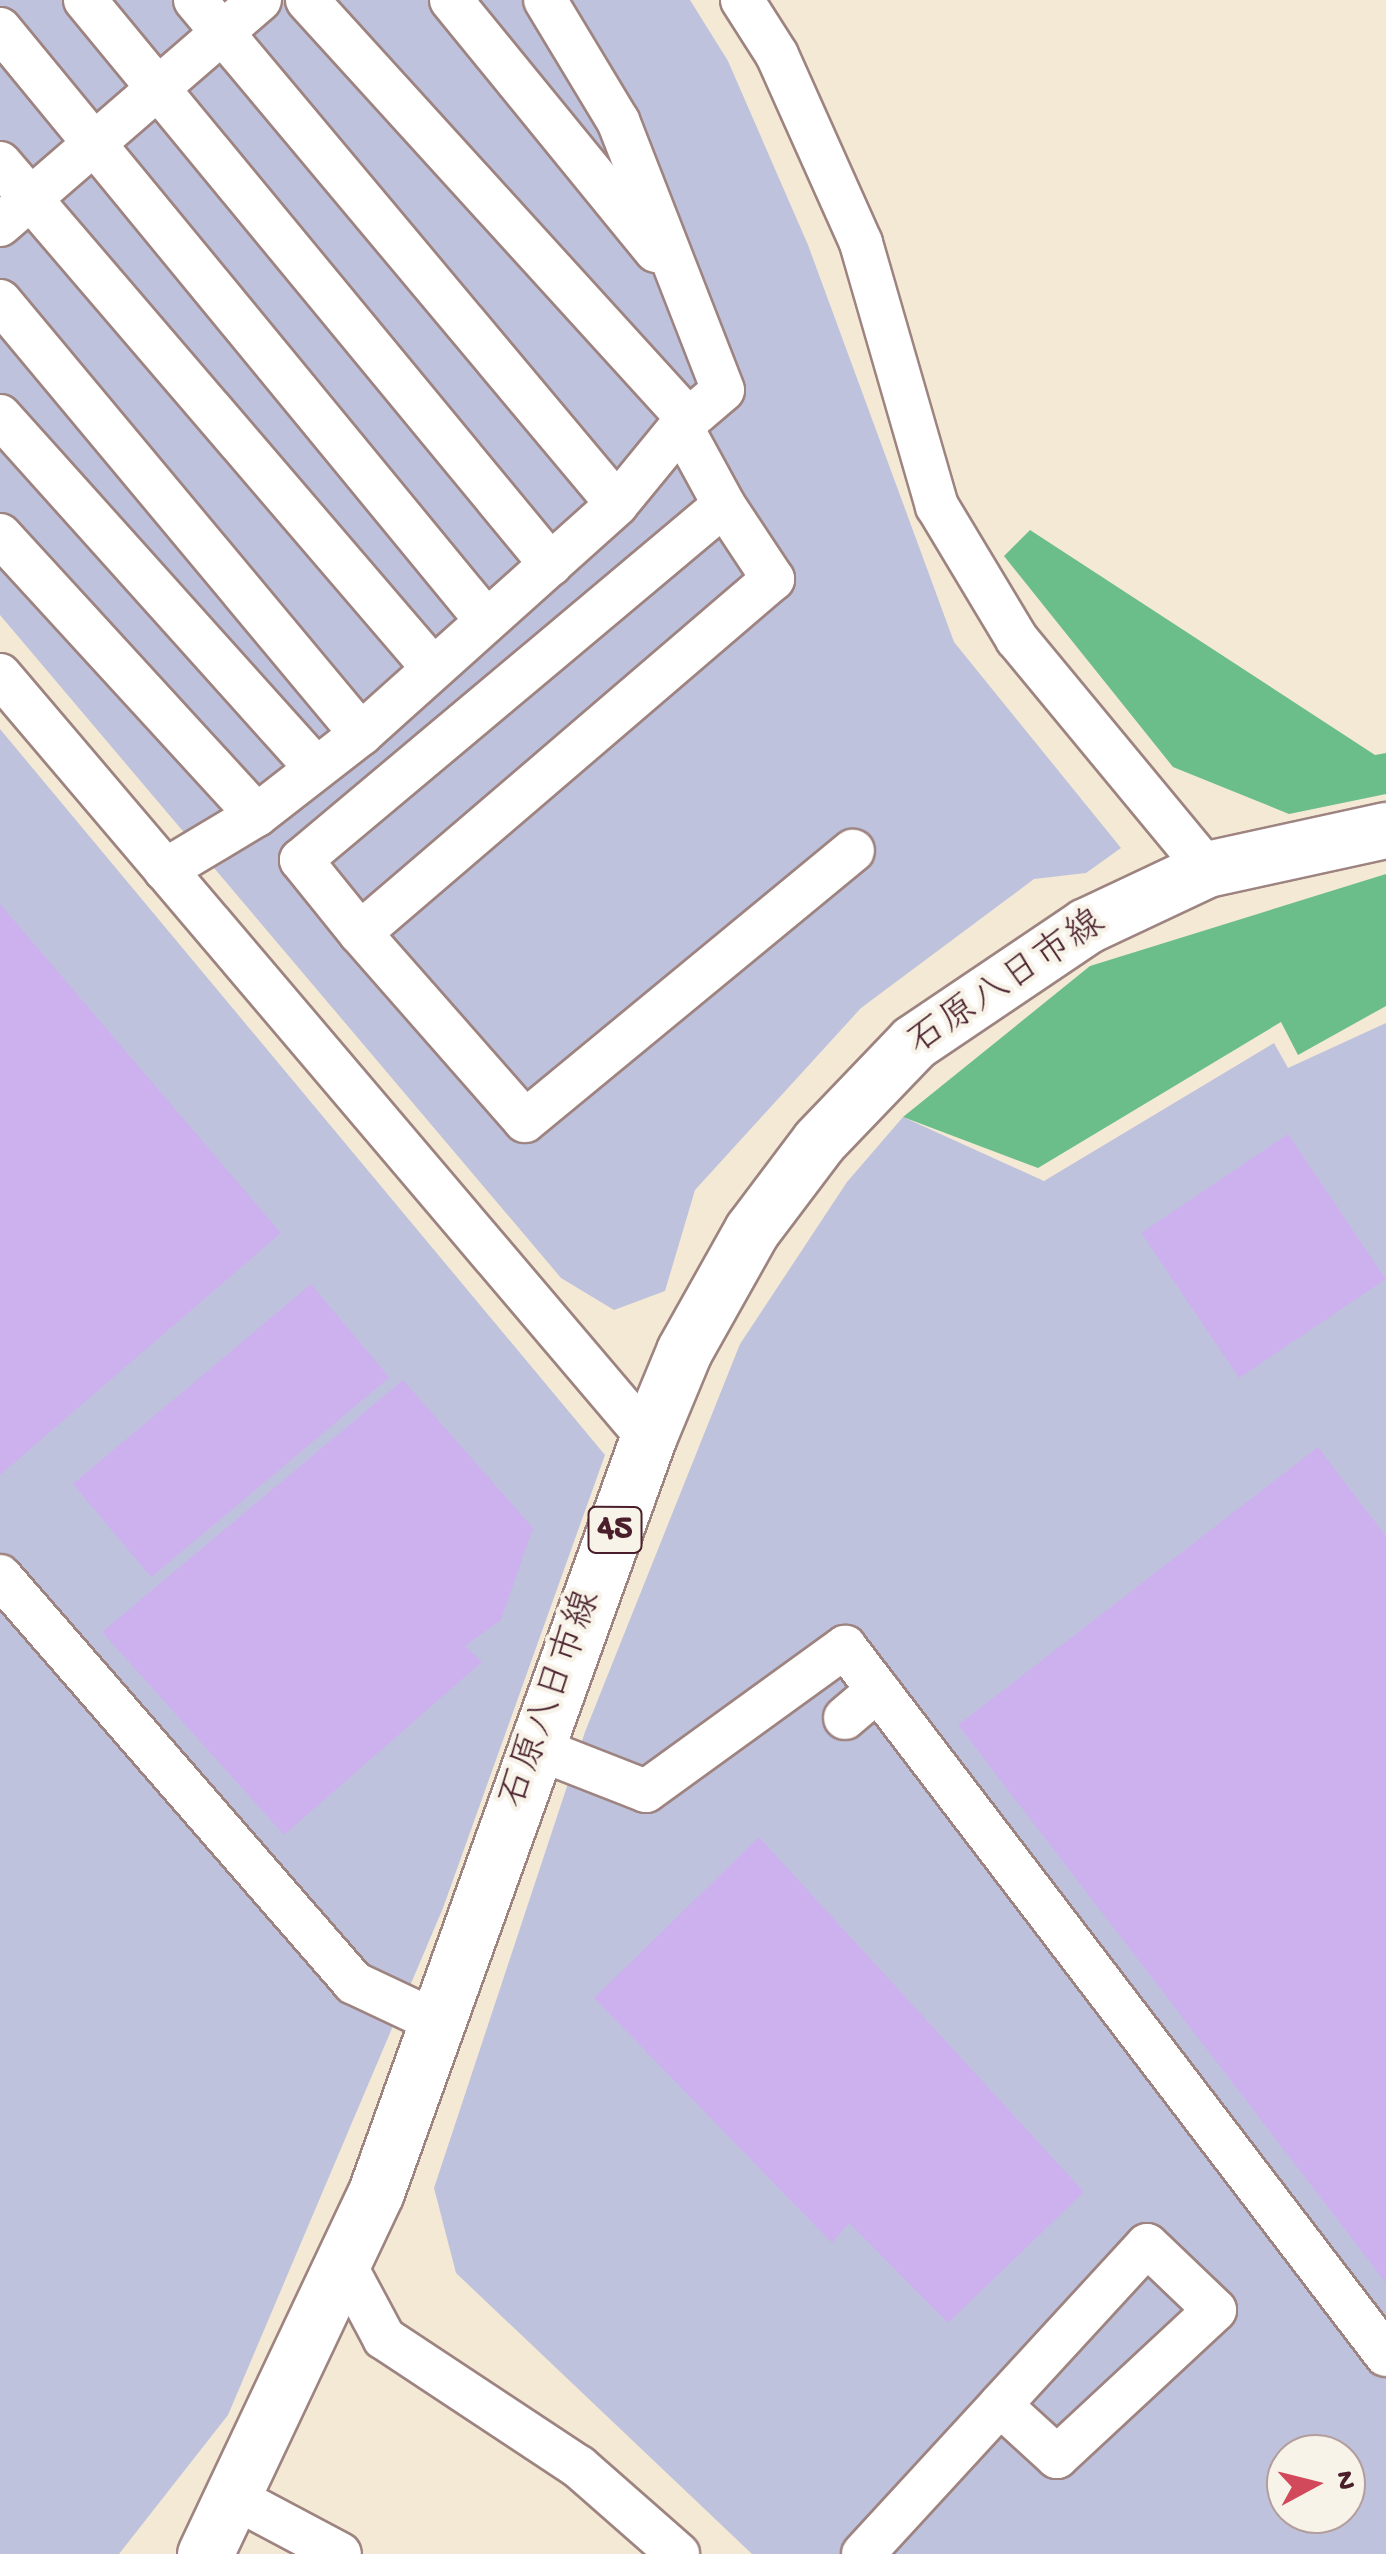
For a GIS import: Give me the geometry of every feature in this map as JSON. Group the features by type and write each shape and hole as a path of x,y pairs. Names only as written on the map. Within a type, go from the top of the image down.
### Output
{"main road":[{"name":"石原八日市線","path":"205,2554 345,2265 439,2023 648,1438 684,1350 752,1230 819,1141 914,1042 1086,926 1207,869 1386,830"}],"street":[{"path":"84,0 551,566"},
{"path":"195,0 617,504"},
{"path":"15,212 260,0"},
{"path":"307,0 685,423 724,505 772,578 360,933"},
{"path":"451,0 680,282"},
{"path":"165,870 257,814 315,766 362,734 617,504 685,423 723,390 618,121 545,0"},
{"path":"742,0 776,56 861,244 937,506 1017,640 1207,869"},
{"path":"0,30 486,620"},
{"path":"0,162 15,212 432,667"},
{"path":"0,301 362,734"},
{"path":"0,416 315,766"},
{"path":"724,505 301,860 525,1121 853,852"},
{"path":"0,535 257,814"},
{"path":"0,675 648,1438"},
{"path":"0,1576 354,1983 439,2023"},
{"path":"536,1748 646,1791 845,1647 1386,2355"},
{"path":"846,1718 878,1690"},
{"path":"863,2554 1148,2244 1215,2310 1057,2457 1000,2405"},
{"path":"345,2265 384,2338 579,2467 678,2554"},
{"path":"233,2497 340,2554"}],"shaded area":[{"path":"0,0 690,0 728,61 808,245 954,642 1121,848 1086,873 1034,879 861,1008 695,1190 665,1291 614,1310 561,1278 0,615"},
{"path":"0,729 605,1455 443,1908 228,2415 119,2554 0,2554"},
{"path":"1386,1023 1386,2554 752,2554 456,2273 434,2188 585,1732 740,1344 847,1182 903,1117 1044,1181 1274,1043 1288,1068"}],"green space":[{"path":"1030,530 1375,755 1386,753 1386,794 1289,814 1173,767 1004,556"},
{"path":"1386,874 1386,1006 1298,1055 1281,1022 1038,1168 903,1117 1090,966"}],"building":[{"path":"0,904 281,1233 0,1475"},
{"path":"1288,1134 1386,1279 1239,1378 1141,1233"},
{"path":"311,1284 389,1377 151,1577 73,1484"},
{"path":"403,1380 533,1528 501,1620 465,1646 482,1662 284,1835 102,1632"},
{"path":"1318,1447 1386,1536 1386,2283 958,1725"},
{"path":"759,1837 1084,2192 948,2323 849,2223 832,2243 594,1998"}]}
